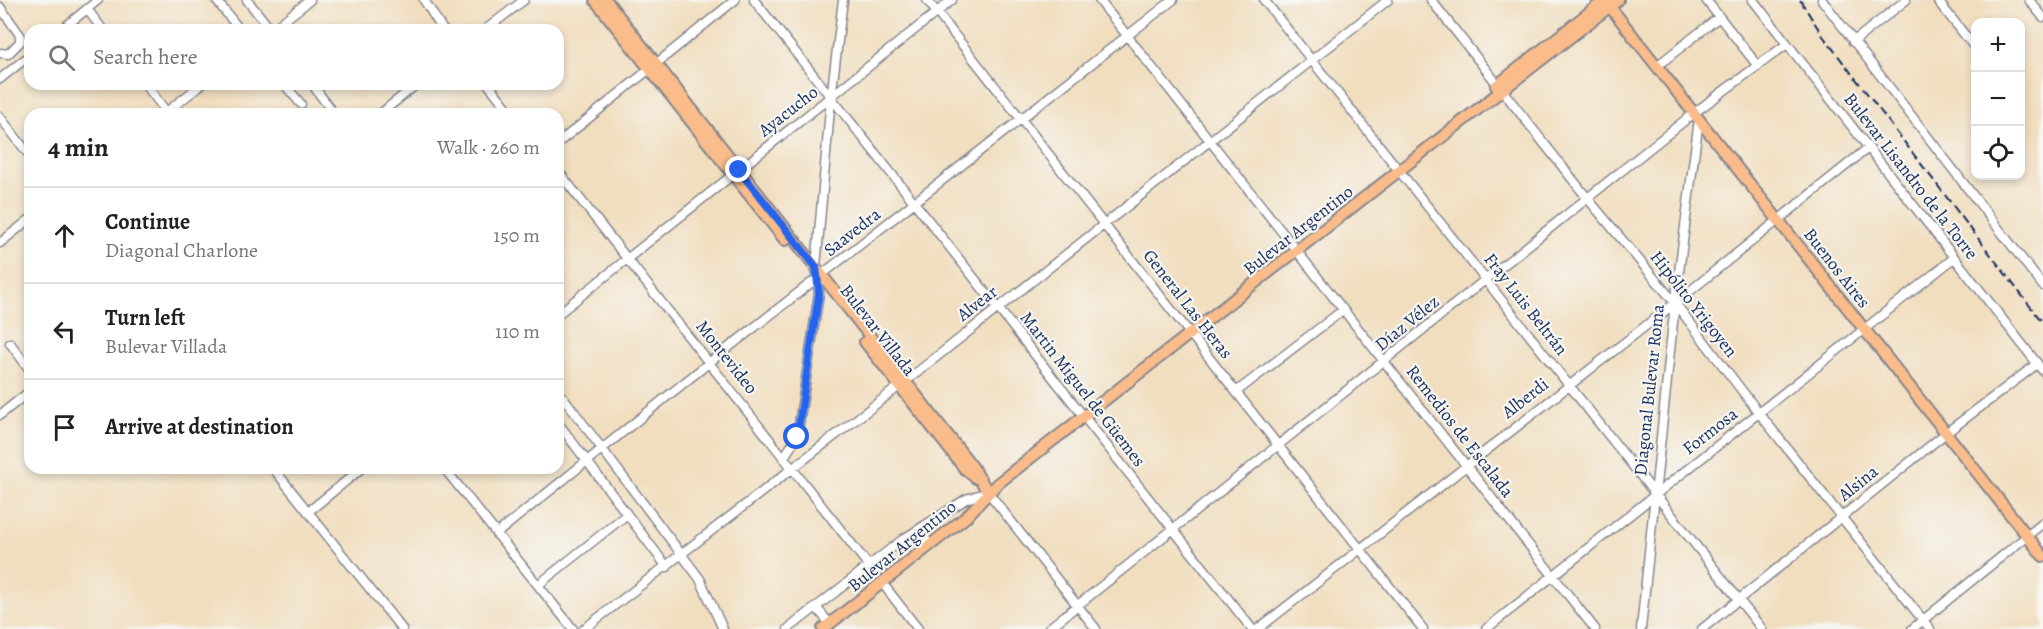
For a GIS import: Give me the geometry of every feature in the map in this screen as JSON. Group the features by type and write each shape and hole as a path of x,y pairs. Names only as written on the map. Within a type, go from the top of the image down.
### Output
{"main road":[{"name":"Bulevar Villada","path":"596,0 653,66"},
{"name":"Bulevar Villada","path":"606,0 653,66 903,383 965,469 980,481 988,492"},
{"name":"Bulevar Argentino","path":"827,627 972,512 997,484 1609,1"},
{"name":"Buenos Aires","path":"1609,1 1696,116 2043,556"}],"street":[{"path":"68,24 98,0"},
{"path":"216,0 235,24"},
{"path":"248,0 267,24"},
{"path":"280,24 310,0"},
{"path":"423,0 439,24"},
{"path":"493,24 524,0"},
{"path":"564,138 735,0"},
{"name":"Martin Miguel de Güemes","path":"754,0 1252,629"},
{"path":"784,457 797,437 819,293 831,98 843,0"},
{"name":"General Las Heras","path":"927,0 1423,629"},
{"name":"Ayacucho","path":"564,309 952,0"},
{"name":"Remedios de Escalada","path":"1099,0 1594,629"},
{"name":"Saavedra","path":"496,534 819,274 915,203 1173,0"},
{"name":"Fray Luis Beltrán","path":"1264,0 1762,629"},
{"name":"Alvear","path":"584,629 683,555 792,467 903,383 1388,0"},
{"name":"Hipólito Yrigoyen","path":"1431,0 1588,199 1676,303 1759,413 1930,629"},
{"path":"1706,0 1758,66"},
{"name":"Bulevar Lisandro de la Torre","path":"1754,0 2040,368"},
{"path":"1822,0 2043,286"},
{"path":"1853,42 1906,0"},
{"path":"1937,0 1971,43"},
{"path":"2029,0 2043,17"},
{"path":"0,7 20,35 20,42 8,54 0,53"},
{"path":"87,9 98,24"},
{"path":"1657,66 1719,17"},
{"name":"Díaz Vélez","path":"1048,629 1588,199 1787,44"},
{"path":"0,79 24,60"},
{"path":"149,90 162,108"},
{"path":"172,108 195,90"},
{"path":"289,90 300,104"},
{"path":"316,90 330,108"},
{"path":"387,108 410,90"},
{"path":"493,90 507,108"},
{"name":"Diagonal Bulevar Roma","path":"1641,629 1696,116"},
{"path":"0,117 24,148"},
{"name":"Alberdi","path":"1258,629 1676,303 1868,148"},
{"name":"Montevideo","path":"564,178 869,566"},
{"path":"0,243 24,224"},
{"name":"Formosa","path":"1486,629 1954,258"},
{"path":"1236,392 1343,310"},
{"path":"10,343 24,362"},
{"name":"Alsina","path":"1702,629 1946,433 2040,368"},
{"path":"0,415 24,396"},
{"path":"564,398 700,579 723,629"},
{"path":"564,431 667,567"},
{"path":"278,474 402,629"},
{"path":"308,512 355,474"},
{"path":"449,474 573,629"},
{"path":"788,629 902,540 919,532 956,504 988,492"},
{"name":"Bulevar Villada","path":"988,492 1096,629"},
{"path":"538,585 626,515"},
{"path":"1912,629 2043,523"},
{"path":"919,532 931,545"},
{"path":"883,584 918,629"},
{"path":"816,607 827,627"}],"railway":[{"path":"1800,0 1823,36 2043,323"}],"route":[{"path":"739,170 816,267 819,293 797,437"}]}
